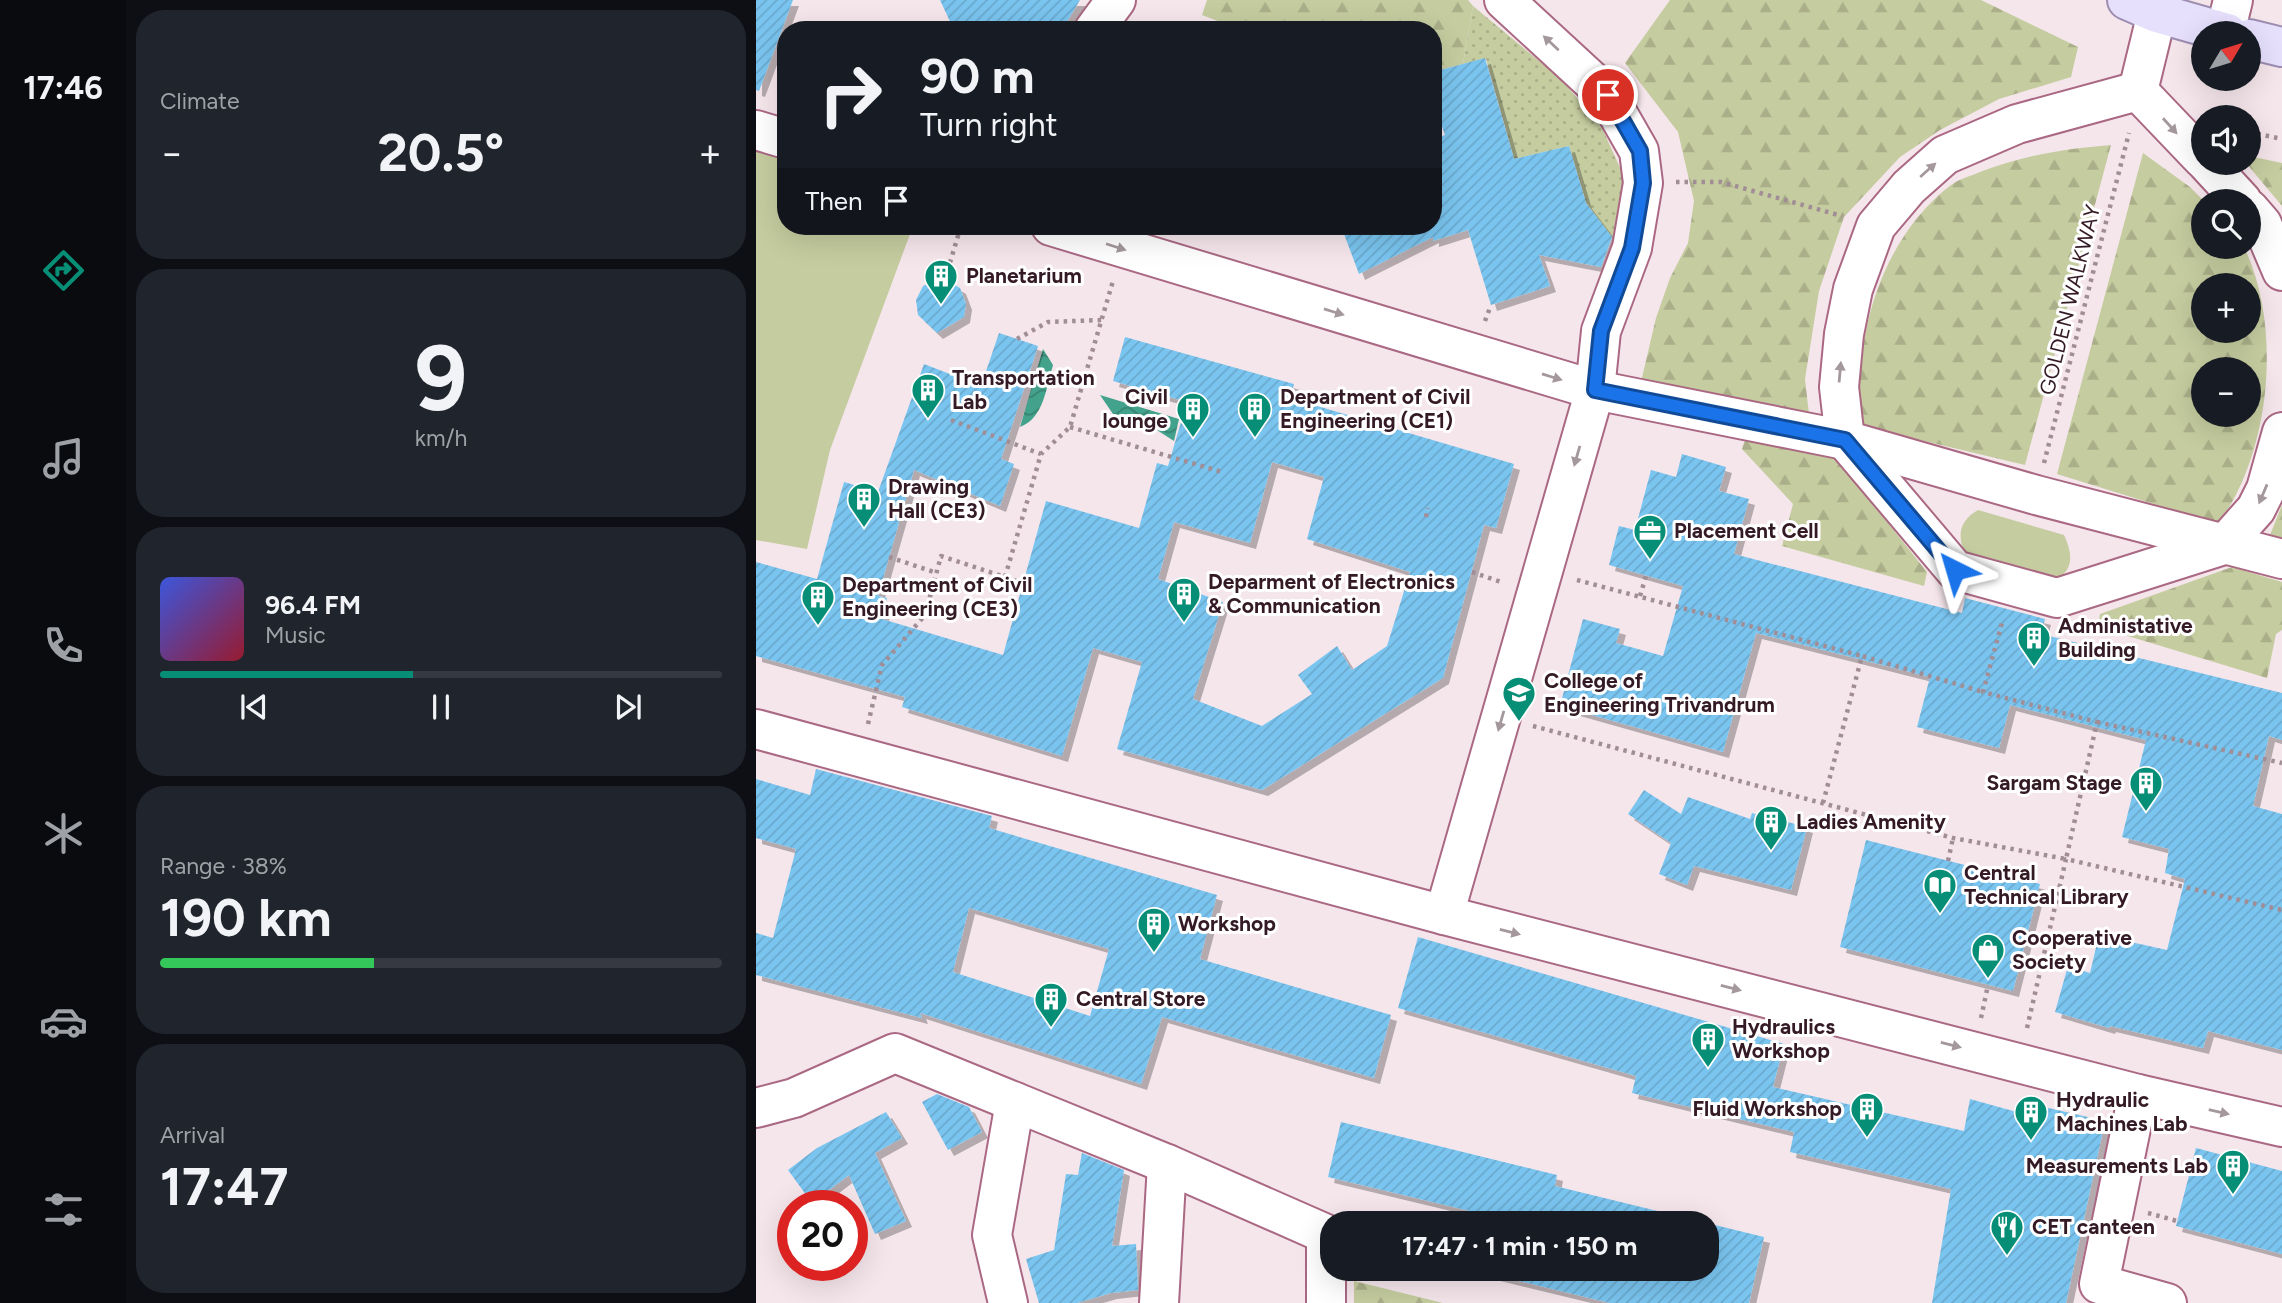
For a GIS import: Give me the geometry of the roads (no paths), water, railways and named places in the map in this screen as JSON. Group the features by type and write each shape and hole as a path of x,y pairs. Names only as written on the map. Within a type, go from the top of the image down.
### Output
{"main road":[{"path":"2142,7 2191,22"},
{"path":"2261,42 2282,47"}],"street":[{"path":"1101,21 1116,0"},
{"path":"1444,915 1545,572 1595,390 1601,331 1632,248 1643,183 1640,151 1608,95 1504,0"},
{"path":"2228,21 2232,0"},
{"path":"2142,7 2138,91 2191,146"},
{"path":"2138,91 2017,124 1945,155 1909,187 1876,226 1853,289 1844,334 1839,387 1845,440 1955,570 2057,598 2224,545 2256,509 2266,489 2282,432"},
{"path":"756,130 777,136"},
{"path":"2218,175 2231,189"},
{"path":"2261,223 2282,271"},
{"path":"1078,235 1595,390 1845,440 2282,559"},
{"path":"756,729 1444,915 2138,1094 2282,1127"},
{"path":"756,1108 794,1098 895,1053 1167,1164 1326,1234 1326,1303"},
{"path":"2138,1094 2099,1284 2167,1303"},
{"path":"1008,1303 992,1235 1015,1102"},
{"path":"1158,1303 1167,1164"}],"water":[{"path":"1043,349 1053,365 1046,392 1034,417 1020,427"},
{"path":"1100,395 1179,419 1174,441 1149,425 1134,426 1113,414"}],"place":[{"name":"Planetarium","path":"941,306"},
{"name":"Transportation Lab","path":"928,420"},
{"name":"Civil lounge","path":"1193,439"},
{"name":"Department of Civil Engineering (CE1)","path":"1255,439"},
{"name":"Drawing Hall (CE3)","path":"864,529"},
{"name":"Placement Cell","path":"1650,561"},
{"name":"Deparment of Electronics & Communication","path":"1184,624"},
{"name":"Department of Civil Engineering (CE3)","path":"818,627"},
{"name":"Administative Building","path":"2034,668"},
{"name":"College of Engineering Trivandrum","path":"1519,723"},
{"name":"Sargam Stage","path":"2146,813"},
{"name":"Ladies Amenity","path":"1771,852"},
{"name":"Central Technical Library","path":"1940,915"},
{"name":"Workshop","path":"1154,954"},
{"name":"Cooperative Society","path":"1988,980"},
{"name":"Central Store","path":"1051,1029"},
{"name":"Hydraulics Workshop","path":"1708,1069"},
{"name":"Fluid Workshop","path":"1867,1139"},
{"name":"Hydraulic Machines Lab","path":"2031,1142"},
{"name":"Measurements Lab","path":"2233,1196"},
{"name":"CET canteen","path":"2007,1257"}]}
